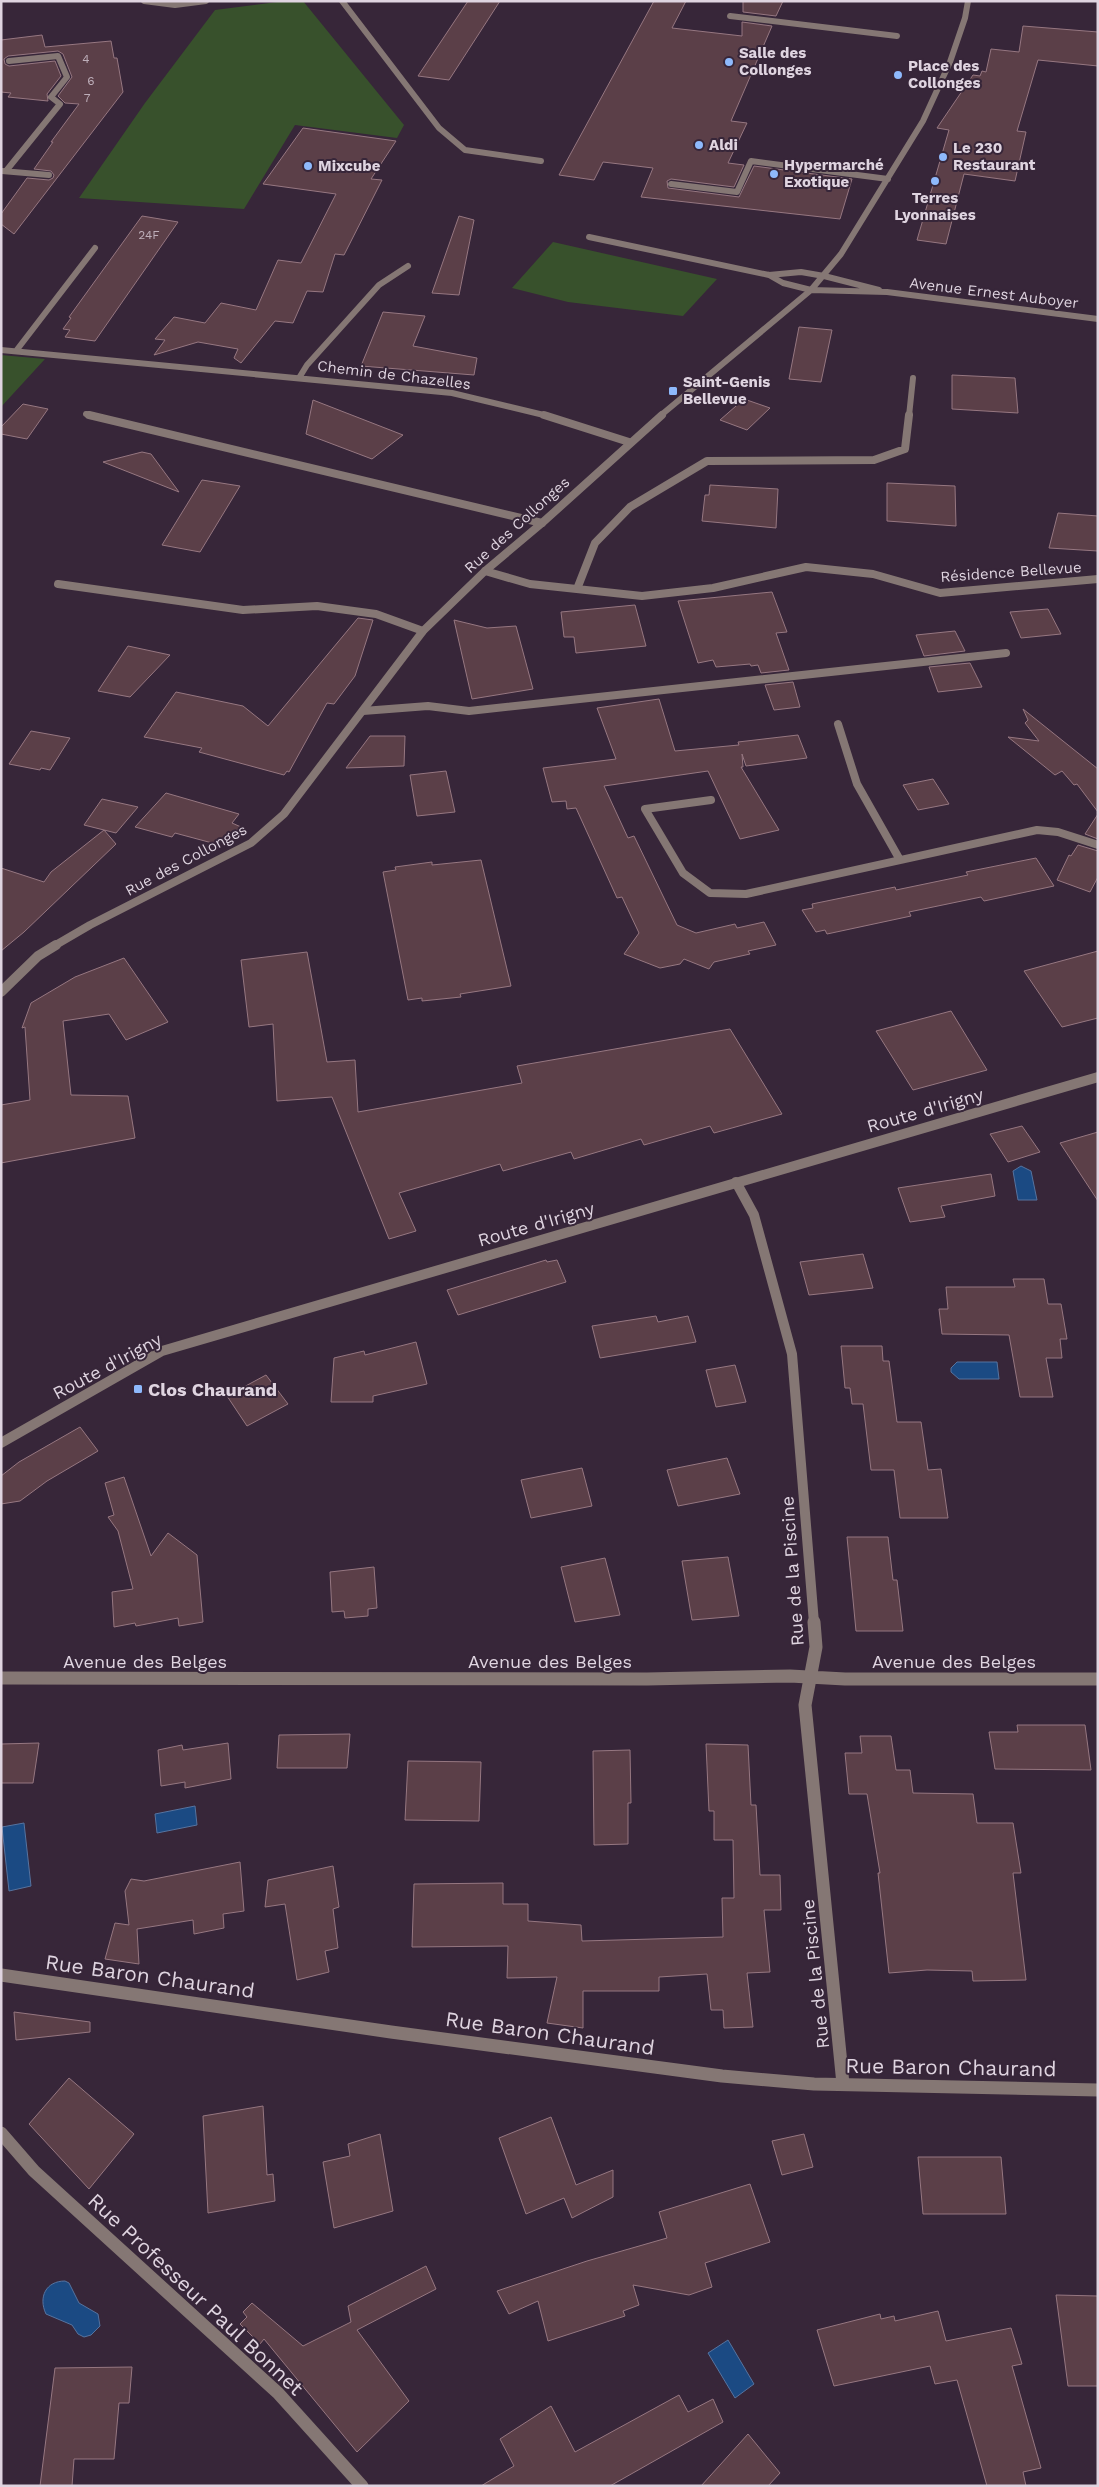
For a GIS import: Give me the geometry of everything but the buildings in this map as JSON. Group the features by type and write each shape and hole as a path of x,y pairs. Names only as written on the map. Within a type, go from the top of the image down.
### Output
{"street":[{"path":"144,1 175,5 206,1"},
{"path":"342,1 439,128 465,150 541,161"},
{"name":"Rue des Collonges","path":"1,992 8,982 38,956 90,925 251,843 284,814 423,631 484,571 542,523 629,442 811,290 840,254 888,178 935,97 961,32 968,1"},
{"path":"730,16 897,36"},
{"path":"4,171 60,104 51,97 67,77 58,56 9,61"},
{"path":"671,184 737,192 751,161 888,178"},
{"path":"4,171 49,174"},
{"path":"589,237 769,275"},
{"path":"16,351 95,248"},
{"name":"Chemin de Chazelles","path":"299,378 307,365 379,285 408,266"},
{"name":"Avenue Ernest Auboyer","path":"769,275 801,272 887,292"},
{"name":"Avenue Ernest Auboyer","path":"769,275 783,283 811,290 887,292 1098,320"},
{"name":"Chemin de Chazelles","path":"1,350 452,393 532,411 629,442"},
{"path":"577,589 595,543 630,507 707,461 874,460 905,449 913,378"},
{"path":"86,414 542,523"},
{"name":"Résidence Bellevue","path":"484,571 530,584 642,596 713,588 806,567 873,574 940,593 1098,579"},
{"path":"58,584 243,610 317,606 376,614 423,631"},
{"path":"363,711 428,706 469,711 583,697 1006,653"},
{"path":"838,724 857,784 900,860"},
{"path":"711,800 645,809 683,873 710,893 746,894 862,870 1036,830 1058,832 1098,845"},
{"name":"Route d'Irigny","path":"1,1443 162,1351 1098,1077"},
{"name":"Rue de la Piscine","path":"736,1182 754,1215 792,1354 816,1646 805,1704 842,2054 842,2084"},
{"name":"Avenue des Belges","path":"1,1678 647,1679 810,1676 845,1679 1098,1679"},
{"name":"Rue Baron Chaurand","path":"1,1975 391,2032 722,2076 842,2084 1098,2090"},
{"name":"Rue Professeur Paul Bonnet","path":"1,2133 34,2171 278,2393 362,2486"}],"green space":[{"path":"285,1 303,1 404,125 397,138 295,125 244,209 79,198 145,103 215,10"},
{"path":"553,242 717,279 683,316 568,302 512,288"},
{"path":"1,355 45,359 1,407"}],"water":[{"path":"1021,1166 1031,1171 1037,1200 1018,1200 1013,1171"},
{"path":"957,1362 997,1362 999,1379 959,1379 951,1372 951,1368"},
{"path":"195,1806 197,1825 157,1833 155,1814"},
{"path":"24,1823 31,1886 9,1891 2,1827"},
{"path":"65,2281 69,2283 79,2303 98,2314 100,2326 91,2335 84,2337 78,2334 72,2325 46,2314 43,2302 45,2291 53,2284"},
{"path":"728,2340 754,2384 735,2398 708,2353"}],"place":[{"name":"Salle des Collonges","path":"729,62"},
{"name":"Place des Collonges","path":"898,75"},
{"name":"Aldi","path":"699,145"},
{"name":"Le 230 Restaurant","path":"943,157"},
{"name":"Mixcube","path":"308,166"},
{"name":"Hypermarché Exotique","path":"774,174"},
{"name":"Terres Lyonnaises","path":"935,181"},
{"name":"Saint-Genis Bellevue","path":"673,391"},
{"name":"Clos Chaurand","path":"138,1389"}]}
